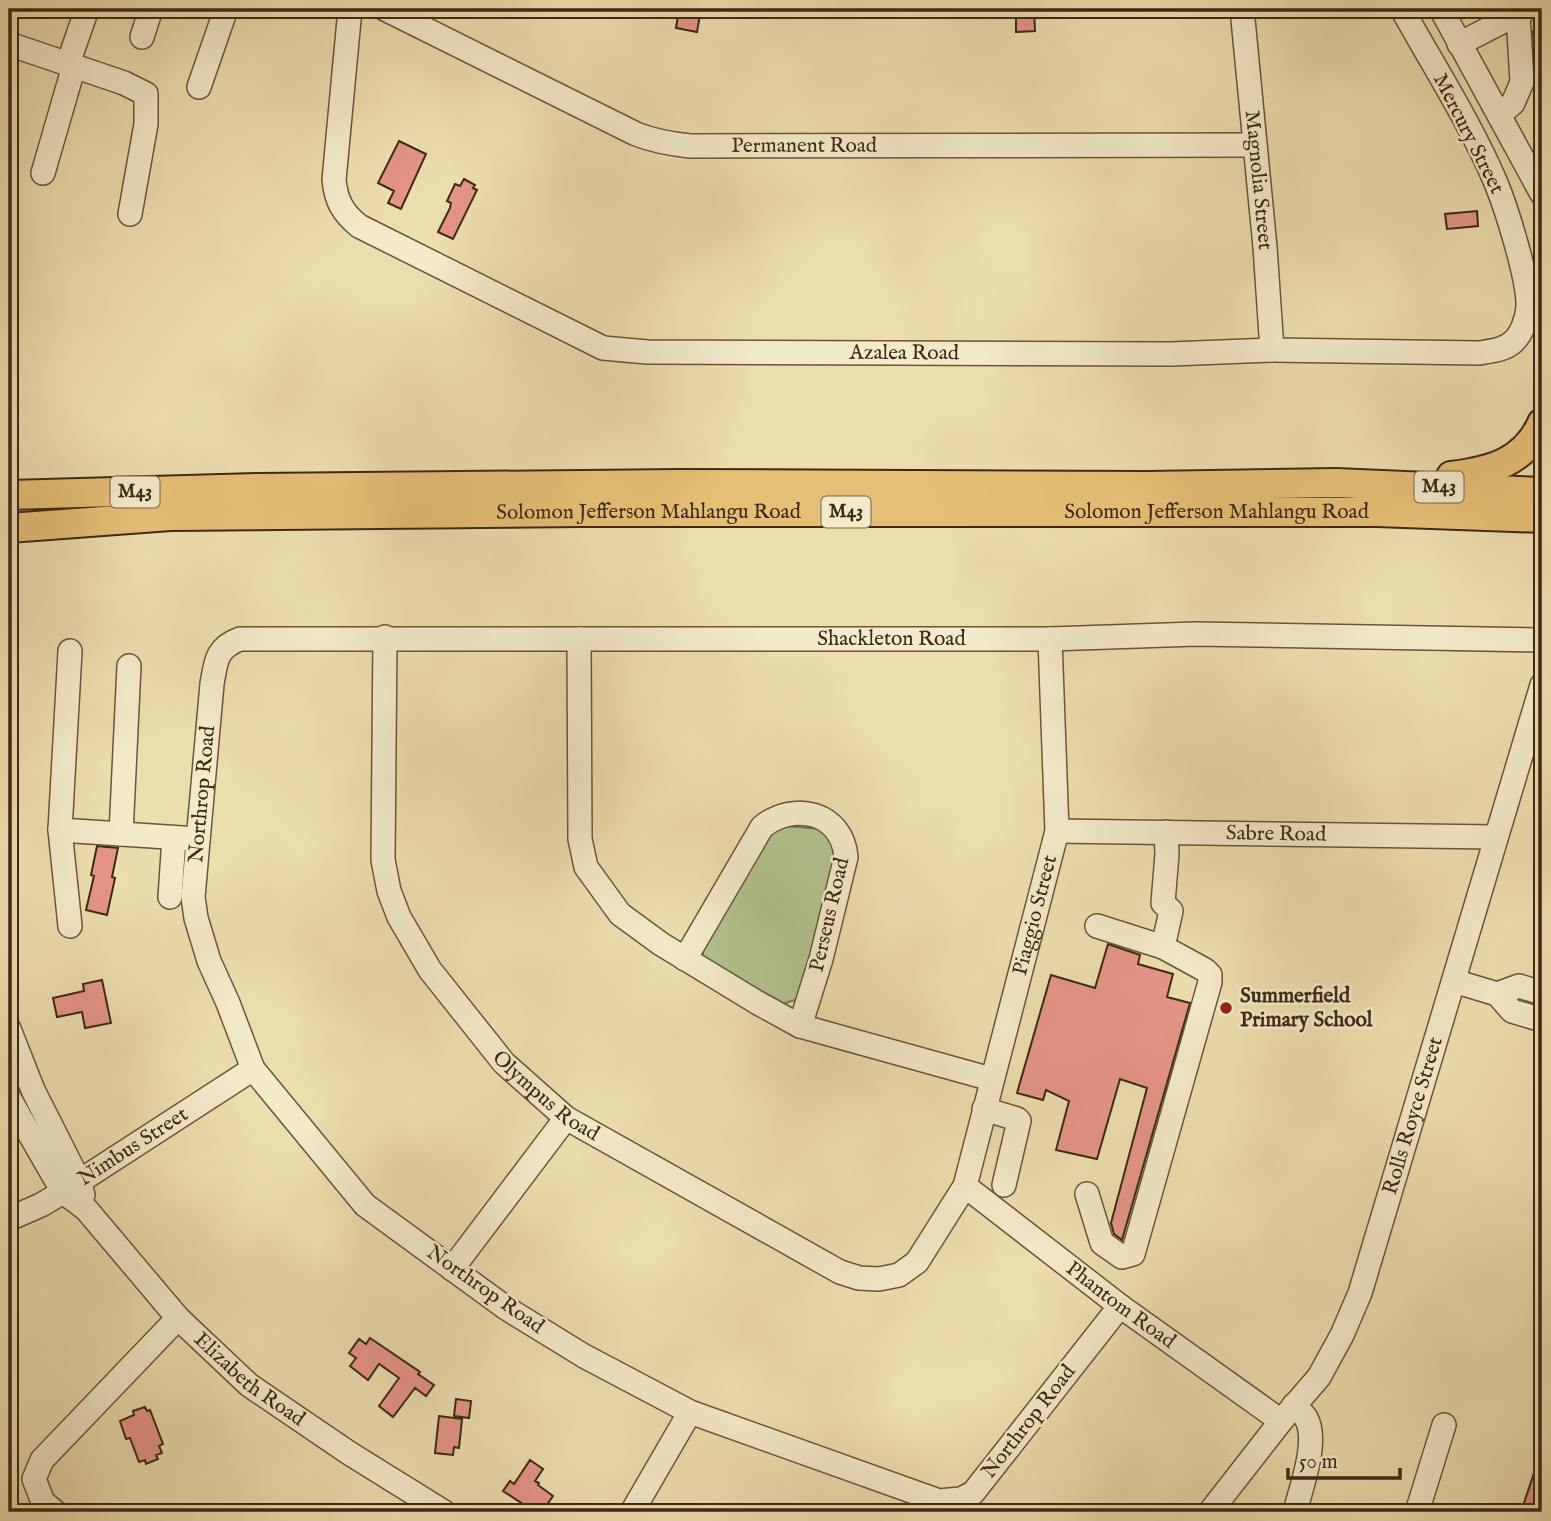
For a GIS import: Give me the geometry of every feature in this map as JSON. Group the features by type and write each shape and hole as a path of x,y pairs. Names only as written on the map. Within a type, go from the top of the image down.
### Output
{"main road":[{"path":"1382,484 1478,472 1504,465 1528,446 1542,423"},
{"name":"Solomon Jefferson Mahlangu Road","path":"15,495 227,489 680,484 1382,484 1542,492"},
{"name":"Solomon Jefferson Mahlangu Road","path":"9,528 170,516 567,513 1377,512 1542,518"}],"street":[{"path":"43,173 88,9"},
{"path":"142,37 152,9"},
{"path":"199,87 226,9"},
{"name":"Azalea Road","path":"350,9 334,180 337,200 344,213 359,226 573,335 609,349 647,352 1171,354 1272,350 1479,353 1502,349 1513,343"},
{"name":"Permanent Road","path":"384,9 636,134 652,141 671,144 1254,145"},
{"name":"Magnolia Street","path":"1242,9 1272,350"},
{"name":"Mercury Street","path":"1402,9 1478,147 1497,186 1508,219 1528,307 1522,329 1513,343"},
{"name":"Mercury Street","path":"1441,9 1499,116 1534,159 1542,194"},
{"path":"1459,44 1523,11 1522,82 1513,103 1499,116"},
{"path":"9,44 72,60 146,94 146,124 130,214"},
{"name":"Shackleton Road","path":"240,639 1051,639 1196,634 1542,640"},
{"name":"Olympus Road","path":"385,637 383,860 389,891 399,917 430,970 504,1063 566,1118 840,1272 859,1278 879,1279 899,1275 917,1262 965,1186"},
{"name":"Northrop Road","path":"240,639 226,645 219,654 213,675 193,897 196,918 209,961 253,1069 365,1205 506,1308 584,1356 690,1412 939,1501 961,1499 973,1493 1120,1306"},
{"path":"579,639 580,839 586,867 620,914 685,959 800,1026 991,1079"},
{"name":"Piaggio Street","path":"965,1186 1056,831 1051,639"},
{"path":"69,926 60,830 70,651"},
{"path":"121,834 129,666"},
{"name":"Rolls Royce Street","path":"1210,1512 1319,1377 1342,1335 1360,1293 1542,685"},
{"name":"Perseus Road","path":"685,959 762,827 773,818 797,814 808,814 828,821 839,831 846,857 821,959 800,1026"},
{"path":"60,830 198,839"},
{"name":"Sabre Road","path":"1056,831 1496,837"},
{"path":"1163,947 1171,911 1163,903 1166,832"},
{"path":"170,897 174,838"},
{"path":"1087,1194 1099,1238 1122,1257 1133,1254 1210,982 1210,975 1205,970 1163,947 1097,926"},
{"path":"1454,981 1502,995 1512,1011 1542,1020"},
{"path":"1502,995 1519,986 1542,993"},
{"name":"Elizabeth Road","path":"9,1029 71,1187"},
{"name":"Nimbus Street","path":"9,1219 41,1205 71,1187 253,1069"},
{"name":"Elizabeth Road","path":"9,1098 86,1209 178,1318 249,1385 444,1512"},
{"path":"984,1109 1019,1121 1004,1185"},
{"path":"452,1269 566,1118"},
{"name":"Phantom Road","path":"965,1186 1120,1306 1288,1413"},
{"path":"1084,1279 1107,1247"},
{"path":"55,1512 43,1502 34,1479 42,1460 178,1318"},
{"path":"632,1512 690,1412"},
{"path":"1288,1413 1306,1417 1310,1433 1309,1459 1295,1512"},
{"path":"1417,1512 1444,1425"}],"green space":[{"path":"784,826 823,829 837,853 803,989 798,999 783,1004 703,957 703,949 763,839"}],"building":[{"path":"679,9 701,9 697,32 676,28"},
{"path":"1016,9 1034,9 1035,31 1016,32"},
{"path":"1537,29 1542,40 1542,79 1535,65 1533,31"},
{"path":"399,141 426,154 401,209 388,203 394,191 378,183"},
{"path":"464,179 475,185 473,188 477,190 453,239 438,232 450,208 451,203 447,201 455,184 460,186"},
{"path":"1477,211 1478,226 1447,229 1445,214"},
{"path":"97,846 118,848 107,915 86,910 94,876 91,875"},
{"path":"1108,944 1140,955 1138,964 1173,974 1167,997 1190,1003 1122,1240 1114,1234 1111,1223 1147,1088 1120,1079 1097,1159 1056,1150 1069,1101 1046,1090 1043,1100 1017,1093 1051,975 1095,988"},
{"path":"102,980 111,1023 85,1028 82,1012 57,1017 53,998 84,991 83,984"},
{"path":"370,1338 420,1372 418,1374 434,1385 426,1396 415,1388 393,1417 379,1406 399,1378 379,1364 368,1380 350,1366 356,1358 349,1353 359,1339 366,1344"},
{"path":"456,1399 471,1401 469,1418 454,1416"},
{"path":"145,1407 147,1411 150,1410 163,1444 159,1446 162,1453 156,1455 158,1459 146,1464 145,1460 139,1462 130,1438 126,1439 120,1421 134,1415 133,1411"},
{"path":"439,1416 462,1419 459,1448 454,1447 453,1455 435,1453"},
{"path":"1540,1455 1542,1512 1521,1512"},
{"path":"530,1460 543,1469 535,1481 553,1496 542,1512 535,1512 503,1491 510,1481 514,1484"}],"place":[{"name":"Summerfield Primary School","path":"1226,1008"}]}
